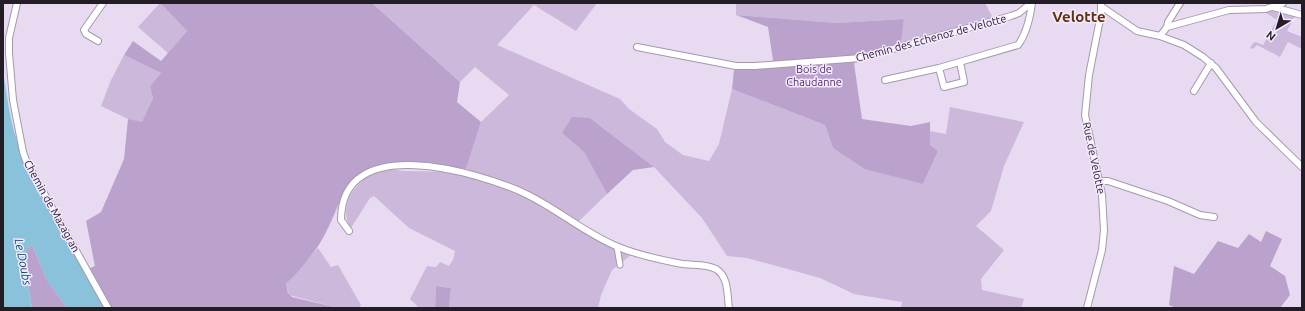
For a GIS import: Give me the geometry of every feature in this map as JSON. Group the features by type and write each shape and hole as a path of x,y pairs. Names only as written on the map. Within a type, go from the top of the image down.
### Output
{"street":[{"name":"Chemin de Mazagran","path":"16,3 9,38 9,54 13,100 23,152 27,163 108,308"},
{"path":"98,41 86,34 84,30 103,3"},
{"path":"885,80 939,68 1018,45 1023,39 1030,17 1031,3"},
{"name":"Chemin des Echenoz de Velotte","path":"637,47 736,66 755,66 861,58 1011,16 1019,13 1031,3"},
{"path":"1160,36 1167,27 1168,22 1180,3"},
{"path":"1167,27 1229,10 1273,7 1283,3"},
{"path":"1102,5 1137,31 1160,36 1184,45 1211,63 1256,122 1302,167"},
{"name":"Rue de Velotte","path":"1087,308 1102,250 1104,230 1104,205 1085,115 1089,75 1102,5"},
{"path":"1273,7 1302,15"},
{"path":"939,68 944,87 964,82 960,62"},
{"path":"1194,91 1211,63"},
{"path":"349,231 342,220 344,201 350,190 364,174 372,170 390,166 426,166 466,172 525,194 578,226 617,247 678,264 708,267 716,270 724,278 729,308"},
{"path":"1099,181 1108,180 1168,201 1200,216 1214,217"},
{"path":"617,247 620,265"}],"shaded area":[{"path":"160,3 187,31 168,53 138,27"},
{"path":"372,3 597,3 576,31 534,5 497,45 620,99 629,109 657,129 665,142 683,155 709,161 719,144 732,89 825,125 833,148 923,184 938,151 930,145 930,131 946,134 950,107 1024,122 1004,166 991,211 976,226 1004,250 981,279 982,290 1024,299 1021,308 901,308 902,302 854,294 820,278 747,258 727,256 702,218 654,167 590,118 562,133 584,152 607,194 578,222 524,190 466,169 481,122 509,95 475,67 460,82"},
{"path":"736,3 985,3 993,18 901,44 904,19 836,23 736,15"},
{"path":"1267,11 1275,11 1295,16 1287,31 1302,37 1302,49 1288,42 1280,57 1257,45 1253,49 1250,48 1253,43 1256,42 1263,45 1277,20 1266,13"},
{"path":"124,55 161,73 150,86 153,98 142,123 128,119 101,106 111,80"},
{"path":"391,169 403,171 466,172 525,194 631,255 612,270 601,295 598,308 449,308 451,288 436,286 435,308 419,308 410,299 427,266 436,267 440,262 449,266 453,260 455,251 409,228 374,196 370,198 351,228 347,220 347,204 355,188 368,176 381,170"},
{"path":"318,248 331,267 338,265 361,305 359,308 338,308 289,295 286,283"}],"green space":[{"path":"160,3 372,3 460,82 457,102 481,122 466,169 414,162 396,162 380,165 366,171 353,181 342,197 328,229 315,251 295,275 286,283 288,293 292,297 338,308 102,308 84,271 95,266 86,221 101,212 124,159 128,119 142,122 153,98 150,86 161,73 124,55 133,41 161,61 187,31"},
{"name":"Bois de Chaudanne","path":"736,15 836,23 904,19 901,44 854,63 862,119 911,126 930,122 930,145 938,151 923,184 865,169 833,148 825,125 732,89 734,69 774,67 768,27"},
{"path":"572,117 590,118 654,167 633,170 607,194 584,152 562,133"},
{"path":"1266,231 1282,239 1270,266 1285,276 1290,295 1280,308 1176,308 1169,305 1174,266 1194,274 1218,241 1238,248 1249,234 1261,242"},
{"path":"32,245 47,280 67,308 32,308 28,284 27,248"},
{"path":"436,286 451,288 449,308 435,308"}],"water":[{"name":"Le Doubs","path":"3,72 12,123 22,153 31,173 84,268 102,308 67,308 47,280 32,245 27,248 28,284 32,308 3,308"}],"district":[{"name":"Velotte","path":"1079,17"}]}
